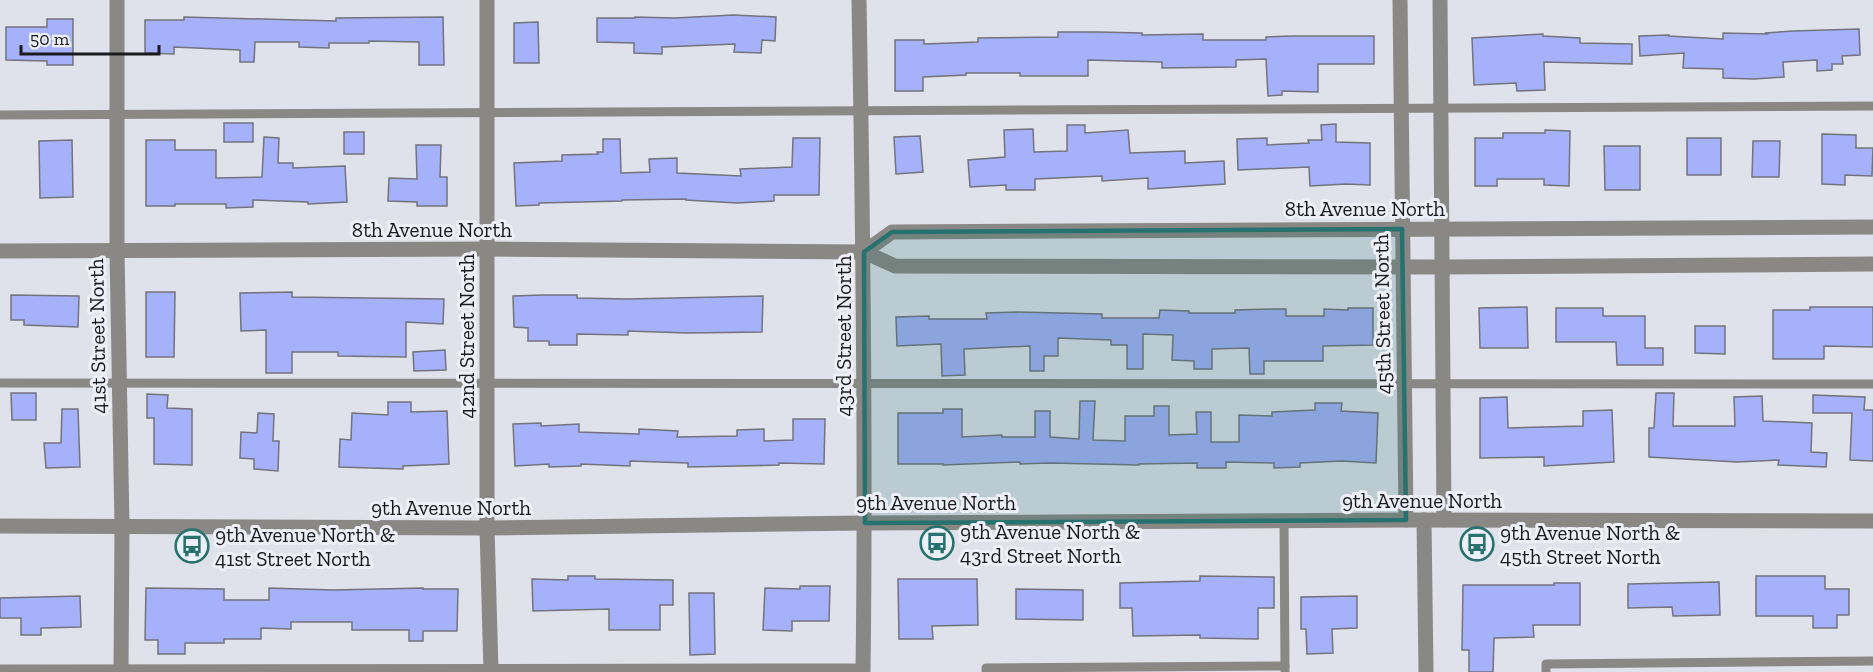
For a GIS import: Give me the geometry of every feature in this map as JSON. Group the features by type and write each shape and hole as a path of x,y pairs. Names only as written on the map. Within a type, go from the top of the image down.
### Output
{"street":[{"name":"41st Street North","path":"117,0 117,251 122,526 121,671"},
{"name":"42nd Street North","path":"487,0 487,528 491,670"},
{"name":"43rd Street North","path":"859,0 864,252 863,670"},
{"name":"45th Street North","path":"1400,0 1406,520"},
{"path":"1440,0 1444,520"},
{"name":"8th Avenue North","path":"864,252 892,232 1873,227"},
{"name":"8th Avenue North","path":"0,251 487,249 864,252 895,266 1441,267 1873,264"},
{"name":"9th Avenue North","path":"0,526 487,528 1406,520 1873,521"},
{"path":"1424,520 1426,672"}],"lane":[{"path":"0,115 861,109 1873,106"},
{"path":"0,383 1873,384"},
{"path":"986,672 986,668 1285,669 1284,521"},
{"path":"1546,672 1546,664 1873,662"},
{"path":"0,669 121,671 863,670"}],"highlighted area":[{"path":"1402,229 1406,520 865,523 864,252 892,232"}],"building":[{"path":"734,15 776,17 775,41 762,40 761,53 734,52 735,44 662,47 662,54 634,53 634,43 597,42 597,18"},
{"path":"184,17 336,21 336,18 443,17 444,65 419,65 419,42 329,43 329,48 299,47 299,42 255,42 254,62 240,62 240,50 174,47 174,54 145,53 145,20 184,20"},
{"path":"47,19 73,19 73,65 47,65 47,61 6,60 6,27 47,27"},
{"path":"538,22 539,63 514,63 514,23"},
{"path":"1859,29 1860,55 1842,56 1843,64 1832,64 1832,70 1817,71 1817,60 1783,62 1784,77 1723,78 1723,69 1683,68 1684,53 1640,56 1639,36 1669,35 1723,39 1723,33 1767,34"},
{"path":"1058,32 1142,33 1142,35 1203,34 1203,40 1266,40 1266,37 1293,36 1374,36 1374,64 1318,64 1318,92 1282,91 1282,95 1268,96 1266,59 1236,60 1236,67 1162,68 1162,62 1088,60 1088,76 966,73 966,75 923,77 923,91 895,91 895,40 924,40 924,44 978,42 978,38 1058,37"},
{"path":"1543,34 1543,36 1580,38 1580,43 1632,44 1632,64 1544,62 1545,90 1517,91 1516,83 1474,85 1472,38"},
{"path":"224,123 253,123 253,142 224,142"},
{"path":"1336,124 1336,142 1370,143 1370,185 1310,186 1309,167 1238,170 1237,139 1267,138 1267,145 1309,143 1308,140 1322,140 1321,125"},
{"path":"1067,125 1085,125 1085,133 1128,130 1130,153 1185,151 1185,163 1224,161 1225,184 1148,189 1148,178 1102,181 1102,176 1035,179 1035,190 1006,190 1006,185 970,187 968,160 1005,157 1004,130 1033,129 1034,152 1067,151"},
{"path":"1545,130 1570,131 1569,186 1544,185 1544,179 1497,179 1497,186 1475,186 1475,138 1503,138 1503,133 1545,133"},
{"path":"344,132 364,132 364,154 344,154"},
{"path":"1822,134 1856,135 1856,148 1873,148 1872,176 1845,175 1845,185 1822,184"},
{"path":"920,136 923,172 896,174 894,137"},
{"path":"264,137 279,138 278,163 293,163 293,168 345,166 347,202 308,204 308,202 253,200 253,207 226,208 226,204 146,206 146,140 175,140 175,150 216,150 216,178 262,177"},
{"path":"793,138 820,138 819,195 774,195 774,201 737,203 686,199 539,203 539,205 516,206 514,163 562,161 562,155 598,154 597,152 603,152 603,139 620,139 621,173 650,172 649,159 677,158 677,173 741,176 740,169 792,167"},
{"path":"1687,138 1721,138 1721,175 1687,175"},
{"path":"72,140 73,197 40,198 39,141"},
{"path":"1753,141 1780,141 1779,177 1752,177"},
{"path":"416,145 441,145 440,177 447,177 447,206 417,206 417,202 388,201 389,178 417,179"},
{"path":"1604,146 1640,146 1640,190 1605,190"},
{"path":"146,292 175,292 174,357 146,357"},
{"path":"292,292 292,297 444,299 443,324 406,322 406,357 338,356 338,352 292,352 292,373 266,373 266,330 241,331 240,293"},
{"path":"11,295 79,296 78,327 24,325 24,320 11,320"},
{"path":"513,296 628,299 763,296 762,332 628,331 628,335 577,334 577,345 549,345 549,341 528,341 528,328 514,327"},
{"path":"1527,307 1528,348 1480,348 1479,308"},
{"path":"1810,307 1873,307 1873,347 1824,346 1824,359 1773,359 1773,310 1810,310"},
{"path":"1348,308 1373,308 1373,345 1323,346 1323,361 1264,361 1264,374 1250,374 1249,348 1212,349 1212,369 1194,369 1194,361 1172,360 1173,335 1143,334 1143,369 1127,369 1127,345 1111,345 1111,340 1058,338 1058,356 1044,356 1044,371 1030,371 1030,346 964,349 965,375 942,376 941,344 897,346 896,317 987,319 986,313 1018,312 1102,314 1102,318 1159,318 1160,310 1189,311 1189,313 1235,313 1235,310 1271,309 1286,309 1286,316 1324,316 1324,309 1348,310"},
{"path":"1556,308 1603,308 1603,316 1645,316 1645,348 1663,348 1663,365 1617,365 1616,342 1556,342"},
{"path":"1695,326 1725,326 1725,354 1695,353"},
{"path":"445,350 446,370 414,371 413,352"},
{"path":"11,393 36,393 36,420 12,420"},
{"path":"1656,393 1674,393 1673,426 1735,426 1734,397 1762,396 1763,421 1812,423 1811,452 1827,453 1826,467 1778,465 1779,460 1737,462 1649,457 1649,428 1654,428"},
{"path":"147,394 168,395 167,408 192,409 192,465 154,464 154,418 147,418"},
{"path":"1813,395 1865,397 1864,410 1873,410 1873,461 1850,460 1852,413 1813,413"},
{"path":"1507,397 1508,428 1583,426 1583,411 1612,410 1614,462 1544,466 1544,457 1480,458 1480,398"},
{"path":"1080,401 1095,401 1093,440 1125,441 1125,416 1154,416 1154,406 1169,406 1169,435 1197,434 1196,412 1211,412 1211,442 1239,442 1239,415 1272,416 1272,412 1315,410 1315,403 1342,403 1341,411 1378,413 1376,463 1342,461 1300,463 1300,467 1274,468 1274,463 1226,462 1226,468 1197,468 1197,463 1139,465 1020,464 1020,462 898,464 898,413 943,413 943,409 962,409 962,437 1002,435 1002,437 1035,437 1035,411 1050,411 1050,437 1079,439"},
{"path":"388,402 411,402 411,412 447,411 449,464 403,466 403,469 339,467 340,439 351,440 352,413 388,415"},
{"path":"62,409 78,409 80,467 46,468 44,443 61,443"},
{"path":"258,413 274,414 273,441 279,441 278,471 254,469 254,459 240,458 241,432 257,433"},
{"path":"793,419 825,419 824,464 779,463 779,465 688,467 688,463 630,461 630,466 581,464 581,466 549,467 549,464 515,466 513,424 541,423 541,426 579,424 579,432 639,434 639,429 678,431 677,437 737,436 737,430 764,429 764,441 793,440"},
{"path":"568,576 595,576 595,579 673,580 673,605 660,605 660,630 609,630 609,609 533,611 532,579 568,580"},
{"path":"1200,576 1274,577 1274,608 1258,608 1258,639 1200,638 1200,635 1133,636 1132,608 1120,608 1120,583 1200,581"},
{"path":"1756,576 1825,576 1825,589 1849,589 1849,615 1837,615 1837,628 1813,628 1813,616 1756,616"},
{"path":"898,579 977,579 978,625 932,626 933,639 899,639"},
{"path":"1719,582 1720,615 1673,616 1672,607 1628,608 1628,584"},
{"path":"1554,583 1580,583 1580,625 1533,625 1534,637 1494,638 1493,672 1469,672 1469,650 1462,650 1463,585 1554,585"},
{"path":"800,586 830,586 829,621 792,621 792,631 763,630 765,588 800,589"},
{"path":"146,588 224,589 224,600 269,600 269,588 458,589 457,631 423,631 423,641 409,641 409,630 352,630 352,622 291,622 291,629 261,628 261,639 224,639 224,643 185,643 185,654 158,654 158,640 145,640"},
{"path":"1016,589 1083,590 1083,620 1016,619"},
{"path":"689,593 714,593 715,654 690,655"},
{"path":"80,596 81,627 41,628 41,635 21,635 21,618 0,618 0,598"},
{"path":"1357,596 1357,628 1332,629 1333,653 1307,654 1306,629 1301,629 1301,597"}],"place":[{"name":"9th Avenue North & 43rd Street North","path":"937,543"},
{"name":"9th Avenue North & 45th Street North","path":"1477,544"},
{"name":"9th Avenue North & 41st Street North","path":"192,546"}]}
